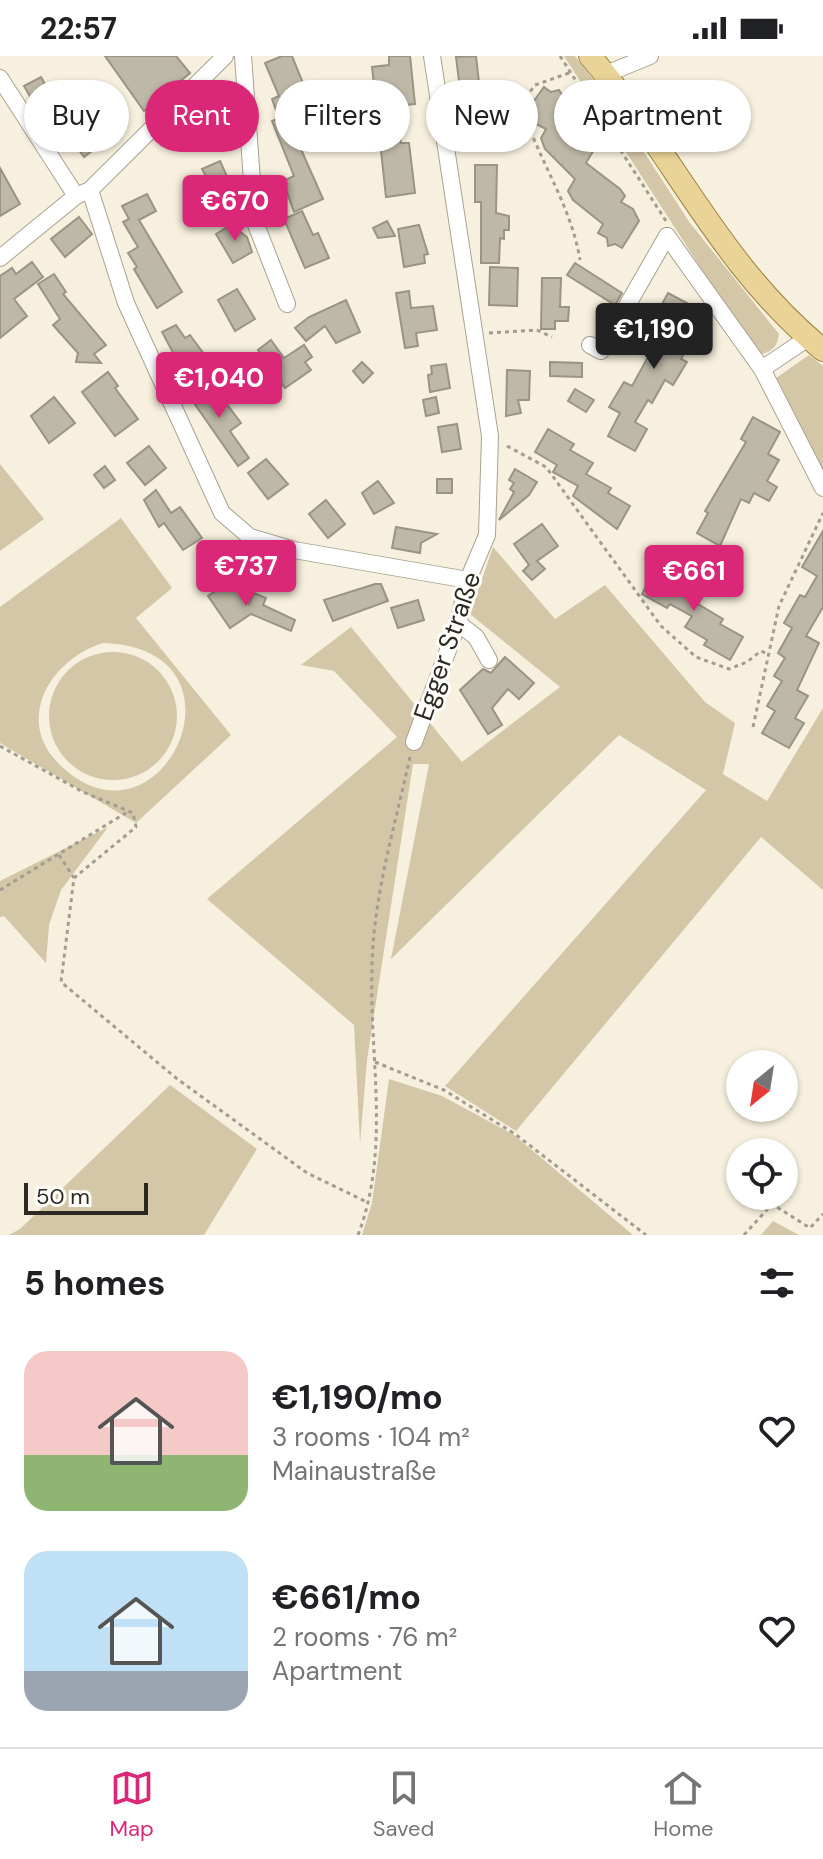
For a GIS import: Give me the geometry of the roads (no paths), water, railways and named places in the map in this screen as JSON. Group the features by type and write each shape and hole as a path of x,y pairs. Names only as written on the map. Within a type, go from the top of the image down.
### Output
{"main road":[{"path":"590,56 660,148 719,241 751,282 815,344"}],"street":[{"path":"0,258 83,193 225,56"},
{"path":"243,56 255,222 287,304"},
{"name":"Egger Straße","path":"414,742 458,623 468,580 487,535 490,436 432,56"},
{"path":"606,74 650,56"},
{"path":"0,78 83,193 126,303 222,513 250,537 294,550 468,580"},
{"path":"590,345 601,351 667,229 762,369 823,488"},
{"path":"762,369 815,344"},
{"path":"458,623 476,637 489,660"}]}
